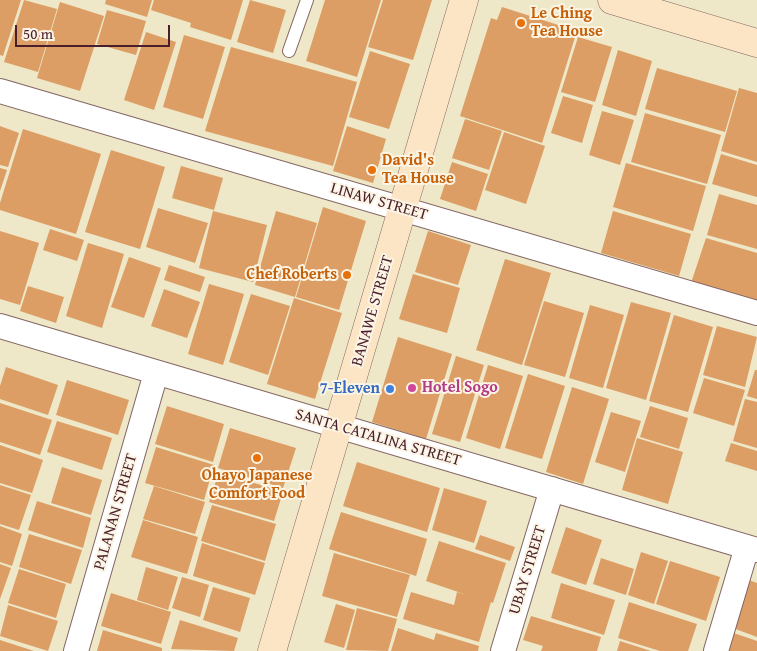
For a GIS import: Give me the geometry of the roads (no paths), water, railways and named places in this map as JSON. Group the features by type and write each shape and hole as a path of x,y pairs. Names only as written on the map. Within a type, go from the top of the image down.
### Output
{"main road":[{"name":"BANAWE STREET","path":"272,651 464,0"},
{"path":"612,0 757,43"}],"street":[{"name":"LINAW STREET","path":"0,91 757,313"},
{"name":"SANTA CATALINA STREET","path":"0,326 339,427 384,433 552,490 752,548"},
{"name":"PALANAN STREET","path":"76,651 156,373"},
{"name":"UBAY STREET","path":"503,651 552,490"},
{"path":"716,651 752,548"}],"lane":[{"path":"289,51 307,0"}],"place":[{"name":"Le Ching Tea House","path":"521,23"},
{"name":"David's Tea House","path":"372,170"},
{"name":"Chef Roberts","path":"347,275"},
{"name":"Hotel Sogo","path":"412,388"},
{"name":"7-Eleven","path":"390,389"},
{"name":"Ohayo Japanese Comfort Food","path":"257,458"}]}
